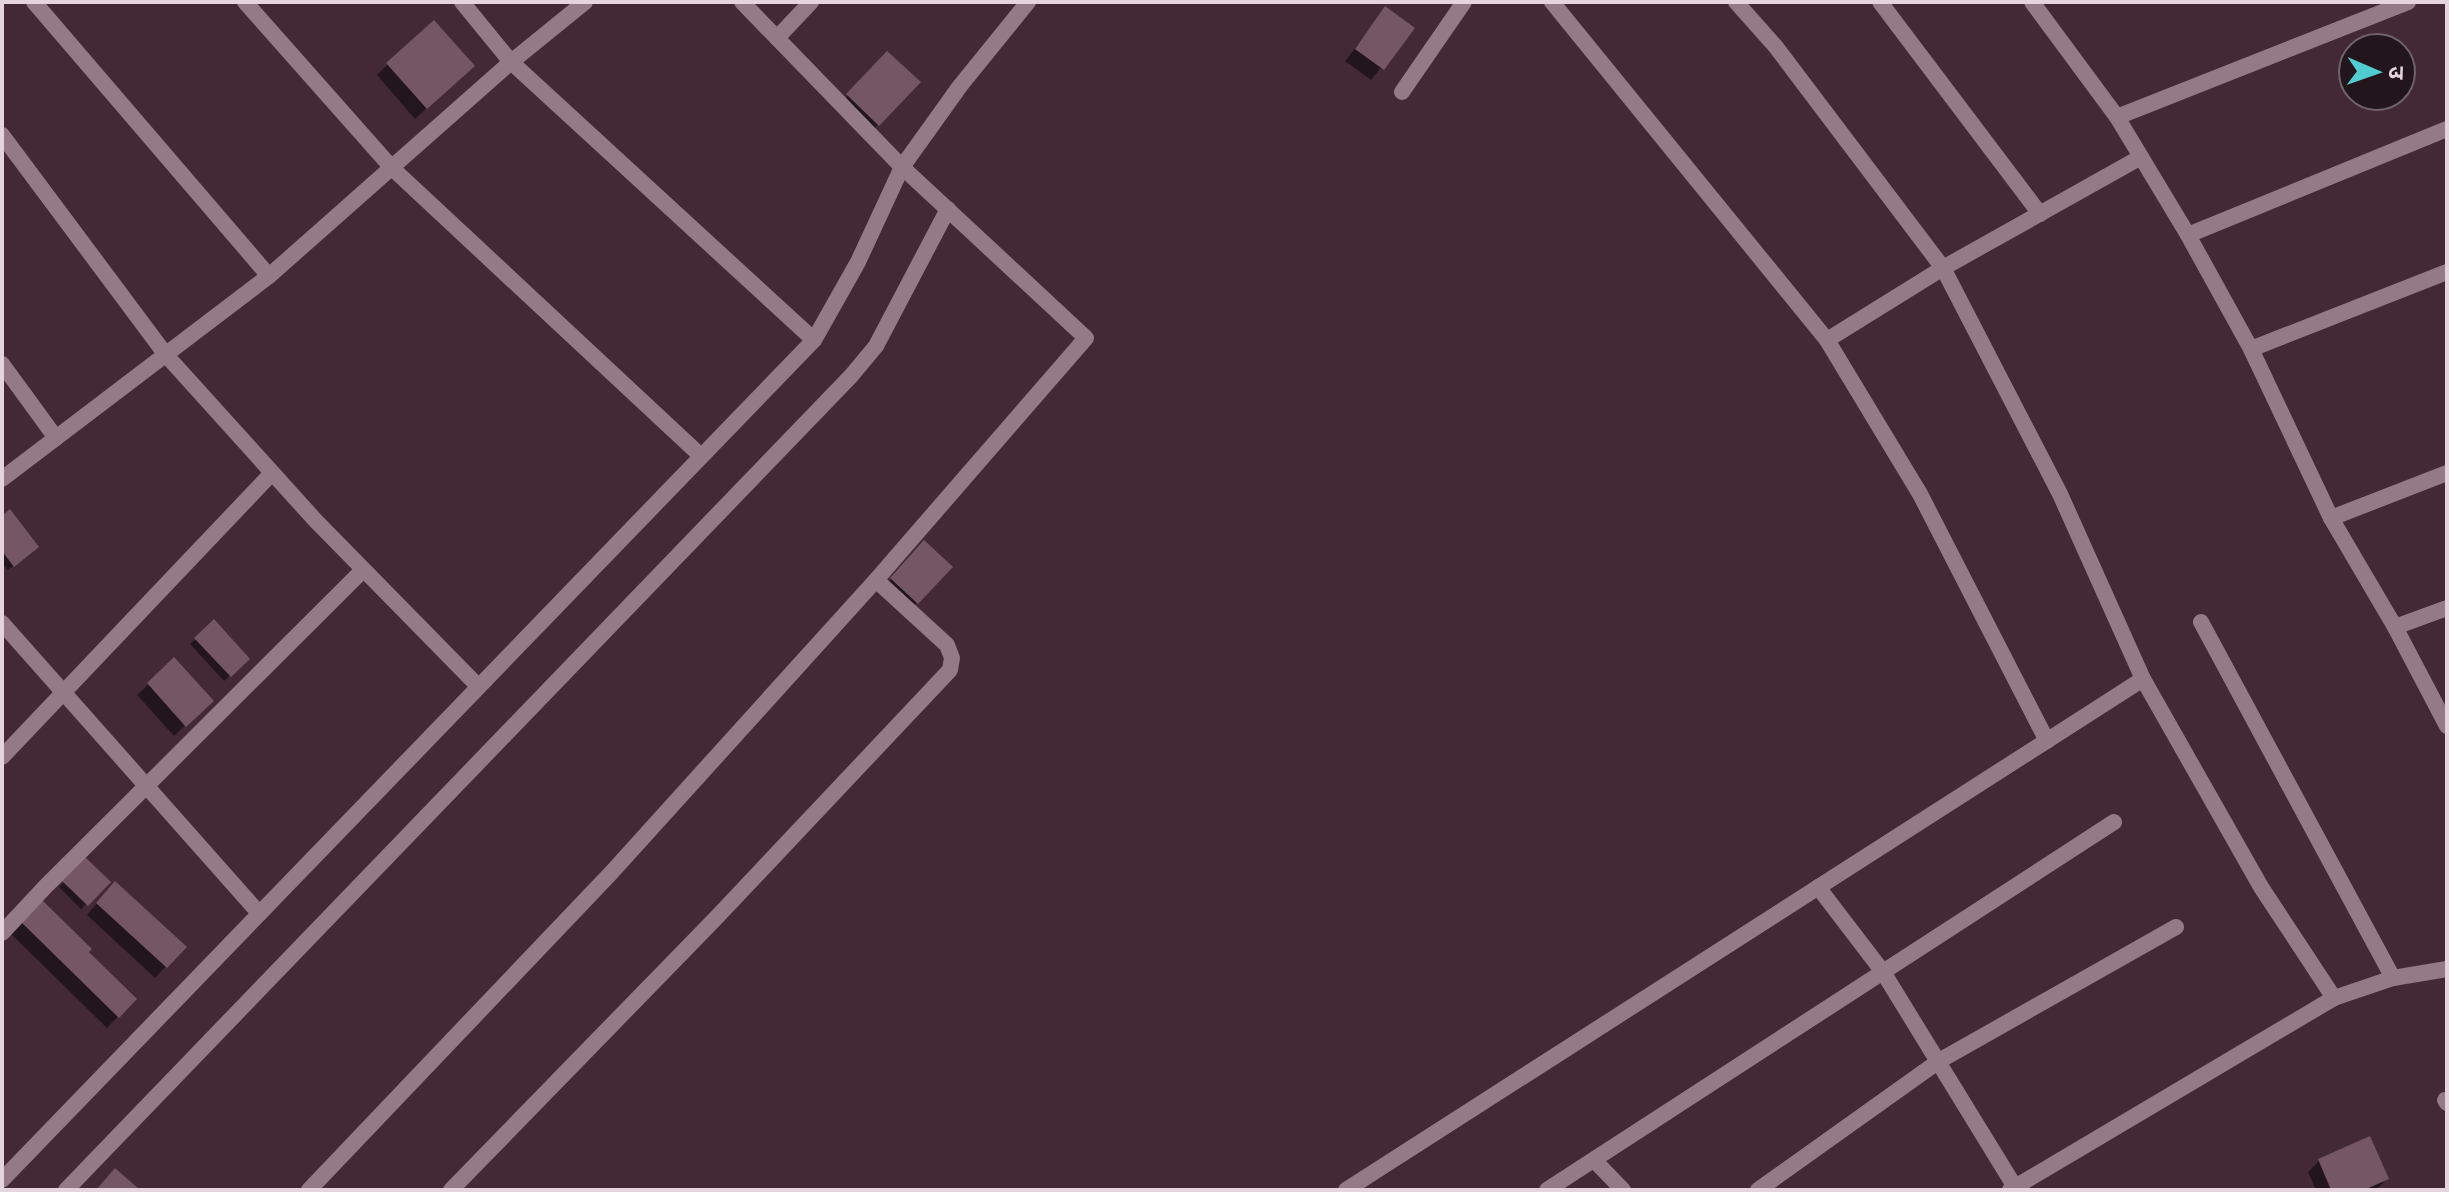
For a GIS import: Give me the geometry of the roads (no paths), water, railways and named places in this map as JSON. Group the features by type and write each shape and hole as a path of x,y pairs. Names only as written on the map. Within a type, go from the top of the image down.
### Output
{"street":[{"path":"34,2 269,276"},
{"path":"245,2 392,168 701,456"},
{"path":"462,2 511,62 814,340"},
{"path":"2,479 269,276 511,62 585,2"},
{"path":"309,1190 611,873 876,580 1086,338 902,167 742,2"},
{"path":"777,38 811,2"},
{"path":"2,1180 814,340 858,262 902,167 960,86 1028,2"},
{"path":"1402,92 1464,2"},
{"path":"1552,2 1827,340 1920,494 2047,741"},
{"path":"1736,2 1776,47 1943,268 2060,494 2143,679 2261,887 2334,998"},
{"path":"1880,2 2040,214"},
{"path":"2117,117 2408,2"},
{"path":"2035,3 2117,117 2188,235 2251,349 2331,518 2395,627 2447,726"},
{"path":"2188,235 2447,129"},
{"path":"2,135 166,355 363,570 478,686"},
{"path":"1827,340 1943,268 2141,157"},
{"path":"66,1190 851,376 876,346 948,209"},
{"path":"2251,349 2447,272"},
{"path":"2,364 56,438"},
{"path":"2,757 272,473"},
{"path":"2331,518 2447,473"},
{"path":"2,933 363,570"},
{"path":"451,1190 716,918 950,670 952,658 947,645 876,580"},
{"path":"2395,627 2447,608"},
{"path":"2201,622 2393,978"},
{"path":"2,623 258,912"},
{"path":"1346,1190 2143,679"},
{"path":"1547,1190 2114,822"},
{"path":"1818,887 1883,972 2013,1188 2334,998 2393,978 2447,969"},
{"path":"1758,1190 1939,1061 2176,927"},
{"path":"1594,1160 1623,1190"}]}
